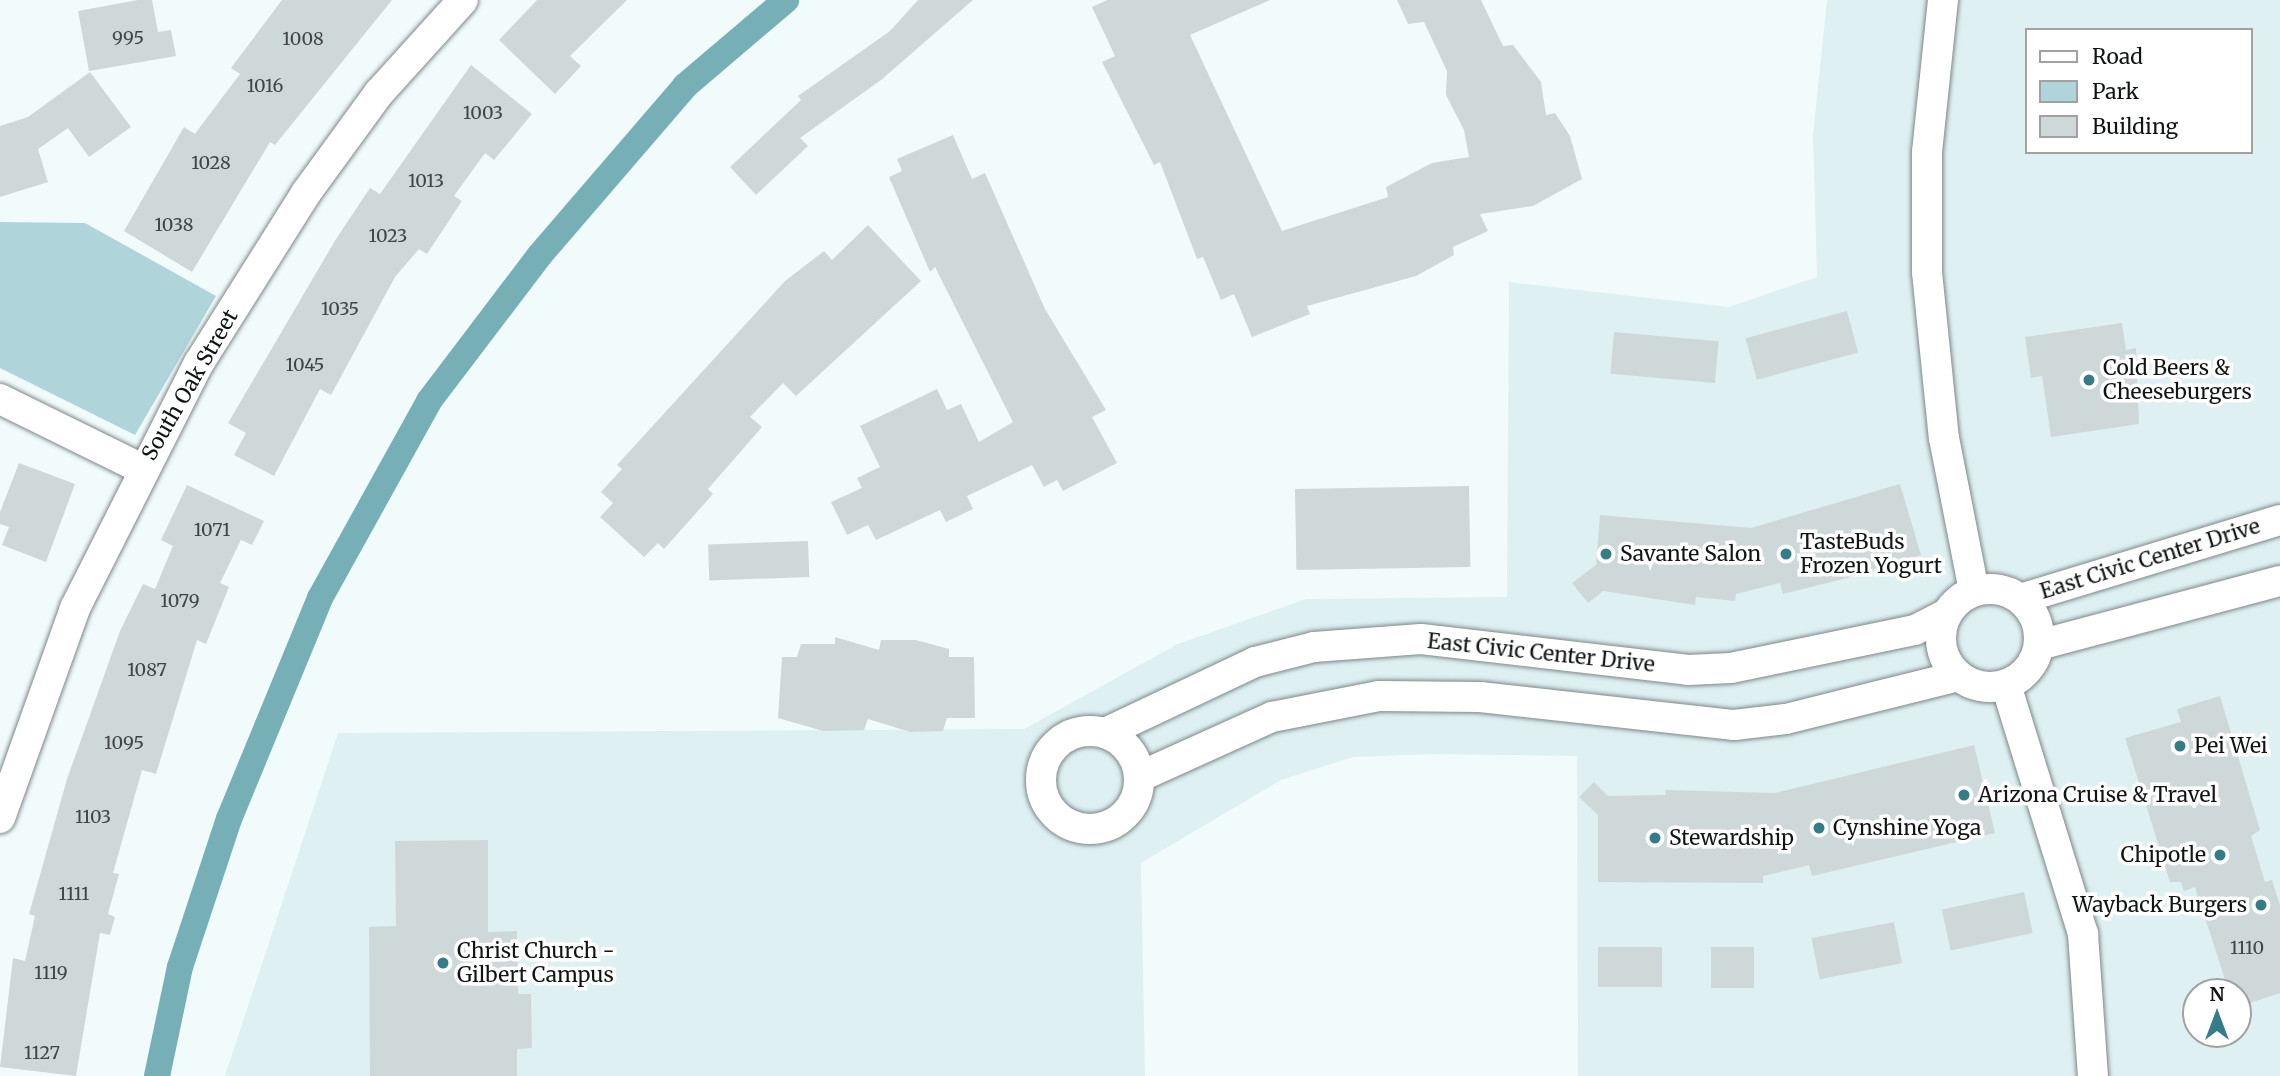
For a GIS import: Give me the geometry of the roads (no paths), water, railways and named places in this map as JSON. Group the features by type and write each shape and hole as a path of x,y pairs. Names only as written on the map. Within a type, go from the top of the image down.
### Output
{"street":[{"name":"South Oak Street","path":"0,818 7,769 75,608 142,469 306,193 379,93 463,0"},
{"path":"1943,0 1927,152 1927,272 1944,438 1974,591"},
{"path":"0,399 142,469"},
{"name":"East Civic Center Drive","path":"2020,599 2280,520"},
{"path":"2039,645 2280,581"},
{"path":"1105,733 1129,749 1139,777 1272,717 1379,696 1480,697 1734,725 1786,719 1958,676 1989,687 2006,685 2028,670 2039,645 2036,619 2020,599 1998,589 1974,591 1946,614 1941,647 1958,676"},
{"name":"East Civic Center Drive","path":"1139,777 1131,807 1106,826 1079,828 1050,809 1040,776 1052,746 1076,732 1105,733 1255,662 1314,647 1421,639 1688,670 1731,668 1915,629 1946,614"},
{"path":"2006,685 2083,934 2093,1076"}],"waterway":[{"path":"157,1076 180,967 229,819 320,598 429,401 539,256 685,86 786,0"}],"place":[{"name":"Cold Beers & Cheeseburgers","path":"2089,380"},
{"name":"Savante Salon","path":"1606,554"},
{"name":"TasteBuds Frozen Yogurt","path":"1786,554"},
{"name":"Pei Wei","path":"2180,746"},
{"name":"Arizona Cruise & Travel","path":"1964,795"},
{"name":"Cynshine Yoga","path":"1819,828"},
{"name":"Stewardship","path":"1655,838"},
{"name":"Chipotle","path":"2220,855"},
{"name":"Wayback Burgers","path":"2261,905"},
{"name":"Christ Church - Gilbert Campus","path":"443,963"}]}
